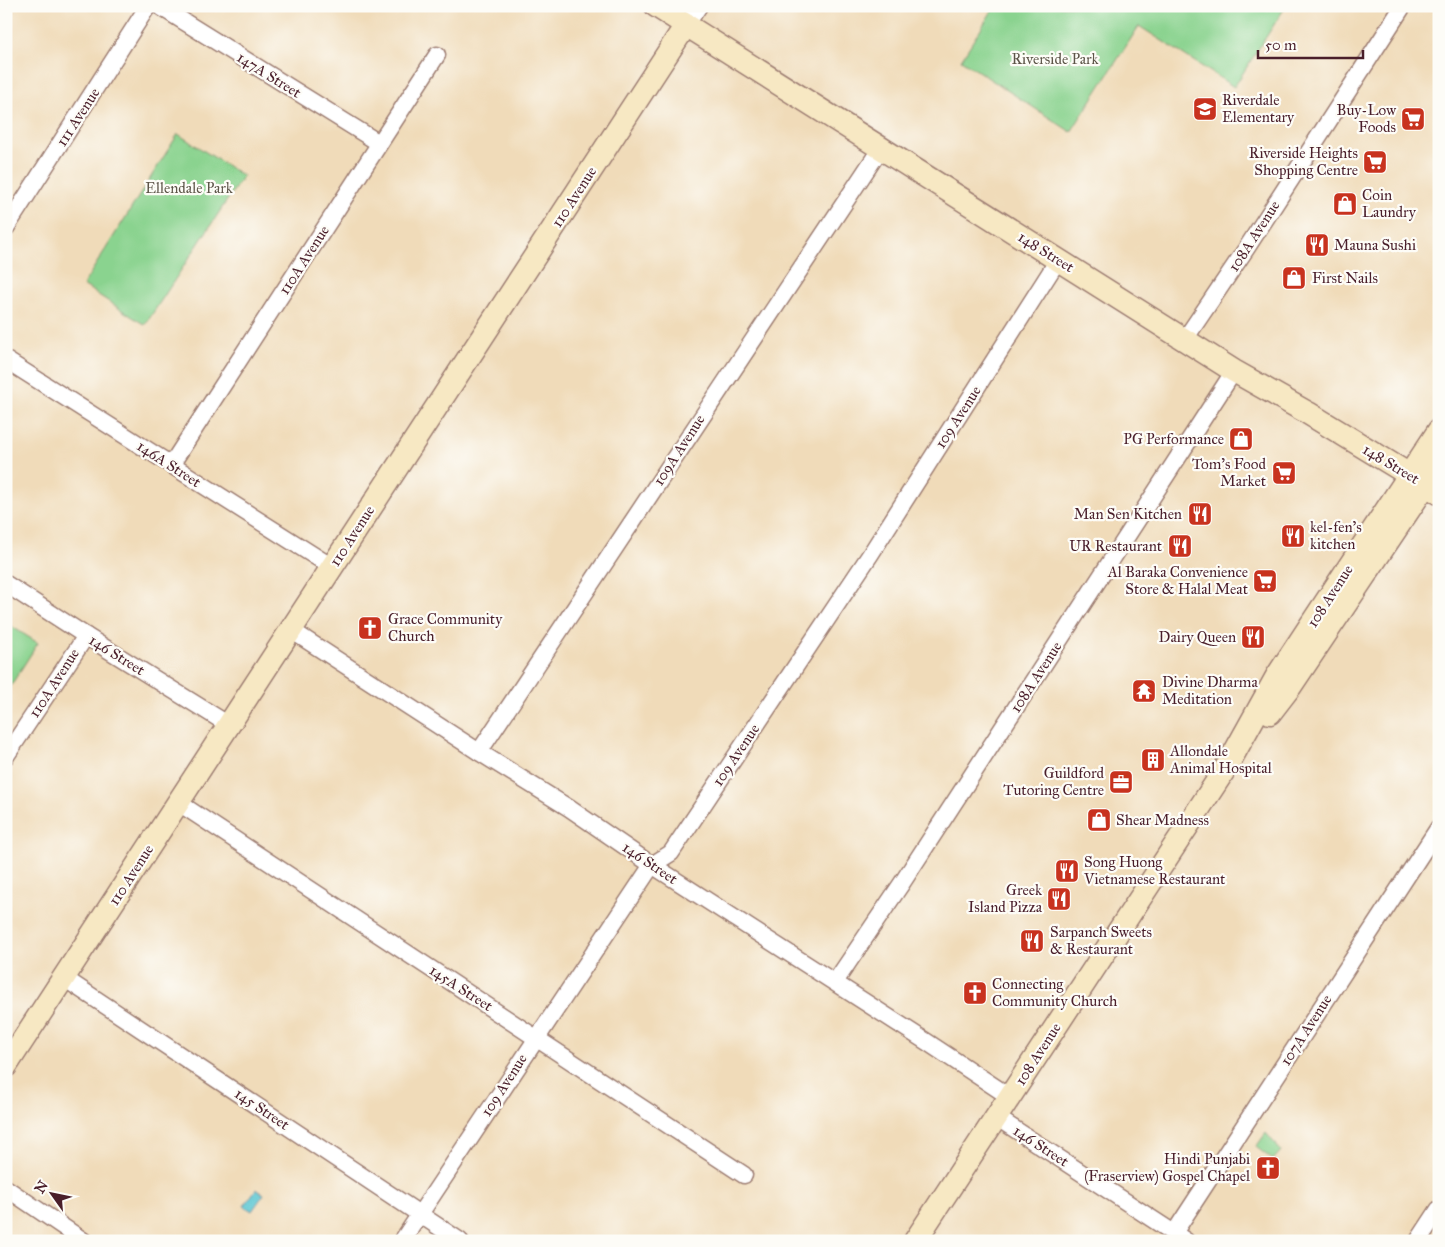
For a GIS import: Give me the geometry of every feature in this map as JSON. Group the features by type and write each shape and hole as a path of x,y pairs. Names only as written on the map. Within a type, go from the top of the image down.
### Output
{"street":[{"name":"111 Avenue","path":"6,228 148,6"},
{"name":"147A Street","path":"159,6 379,143"},
{"name":"148 Street","path":"656,6 1234,371 1308,413 1424,484"},
{"name":"110 Avenue","path":"6,1066 699,6"},
{"name":"108A Avenue","path":"1184,339 1246,249 1403,6"},
{"name":"110A Avenue","path":"171,465 437,55"},
{"name":"109A Avenue","path":"479,752 881,148"},
{"name":"109 Avenue","path":"402,1241 652,865 671,853 676,846 870,555 1058,260"},
{"name":"146A Street","path":"6,360 332,567"},
{"name":"108A Avenue","path":"834,982 902,883 1234,371"},
{"name":"108 Avenue","path":"1424,484 1439,430"},
{"name":"108 Avenue","path":"915,1241 1227,766 1290,687 1424,484 1439,465"},
{"name":"146 Street","path":"6,584 229,725"},
{"name":"146 Street","path":"291,630 569,808 652,865 1010,1097"},
{"name":"110A Avenue","path":"6,756 86,636"},
{"name":"145A Street","path":"178,803 744,1175"},
{"name":"107A Avenue","path":"1180,1237 1439,827"},
{"name":"145 Street","path":"64,978 460,1241"},
{"name":"146 Street","path":"996,1117 1180,1237"},
{"path":"6,1188 84,1241"},
{"path":"1418,1241 1439,1209"}],"green space":[{"name":"Riverside Park","path":"995,6 1286,6 1234,87 1139,26 1071,132 961,60"},
{"name":"Ellendale Park","path":"178,134 243,176 145,325 83,285"},
{"path":"6,623 38,643 6,693"},
{"path":"1266,1133 1281,1151 1273,1160 1256,1147"}],"water":[{"path":"256,1189 264,1194 252,1211 244,1206"}],"place":[{"name":"Riverdale Elementary","path":"1205,109"},
{"name":"Buy-Low Foods","path":"1413,119"},
{"name":"Riverside Heights Shopping Centre","path":"1375,162"},
{"name":"Coin Laundry","path":"1345,204"},
{"name":"Mauna Sushi","path":"1317,245"},
{"name":"First Nails","path":"1294,278"},
{"name":"PG Performance","path":"1241,439"},
{"name":"Tom's Food Market","path":"1284,473"},
{"name":"Man Sen Kitchen","path":"1200,514"},
{"name":"kel-fen's kitchen","path":"1293,536"},
{"name":"UR Restaurant","path":"1180,546"},
{"name":"Al Baraka Convenience Store & Halal Meat","path":"1265,581"},
{"name":"Grace Community Church","path":"370,628"},
{"name":"Dairy Queen","path":"1253,637"},
{"name":"Divine Dharma Meditation","path":"1144,691"},
{"name":"Allondale Animal Hospital","path":"1153,760"},
{"name":"Guildford Tutoring Centre","path":"1121,782"},
{"name":"Shear Madness","path":"1099,820"},
{"name":"Song Huong Vietnamese Restaurant","path":"1067,871"},
{"name":"Greek Island Pizza","path":"1059,899"},
{"name":"Sarpanch Sweets & Restaurant","path":"1032,941"},
{"name":"Connecting Community Church","path":"975,993"},
{"name":"Hindi Punjabi (Fraserview) Gospel Chapel","path":"1268,1168"}]}
